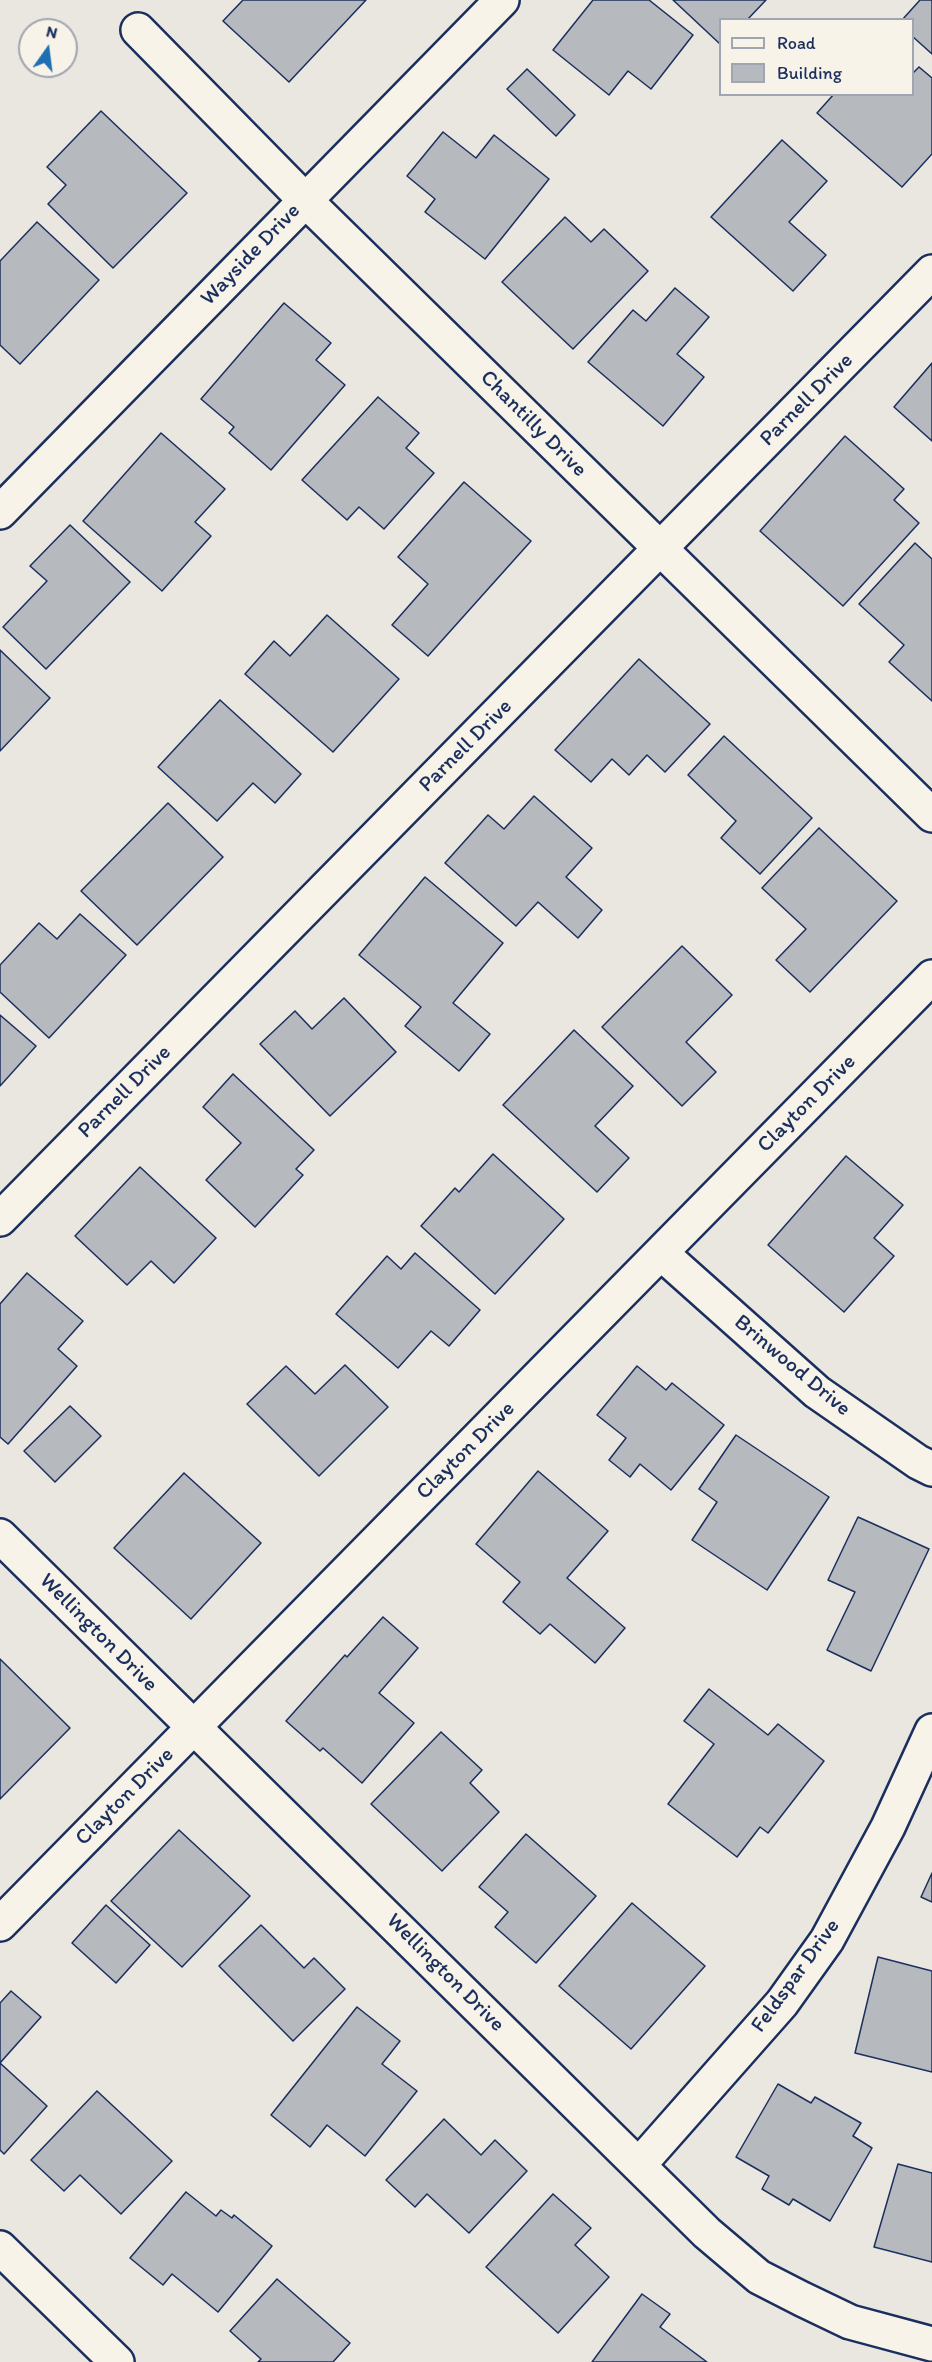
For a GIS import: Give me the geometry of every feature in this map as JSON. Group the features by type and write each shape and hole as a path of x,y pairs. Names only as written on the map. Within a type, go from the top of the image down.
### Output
{"street":[{"name":"Wayside Drive","path":"0,512 502,0"},
{"name":"Chantilly Drive","path":"138,30 305,200 932,815"},
{"name":"Parnell Drive","path":"0,1219 932,272"},
{"name":"Clayton Drive","path":"0,1924 932,977"},
{"name":"Brinwood Drive","path":"661,1253 817,1392 918,1462 932,1469"},
{"name":"Wellington Drive","path":"0,1536 707,2233 759,2277 850,2322 932,2343"},
{"name":"Feldspar Drive","path":"639,2165 782,2003 827,1940 888,1827 932,1731"},
{"path":"0,2248 117,2362"}],"building":[{"path":"243,0 366,0 289,82 223,21"},
{"path":"593,0 649,0 693,35 651,89 628,71 609,95 553,50"},
{"path":"673,0 766,0 749,18 719,18 719,43"},
{"path":"920,0 932,0 932,54 914,38 914,18 904,18"},
{"path":"919,67 932,78 932,154 902,187 817,113 832,96 914,96 914,72"},
{"path":"527,69 575,115 556,136 507,89"},
{"path":"101,111 187,193 113,268 48,204 66,185 47,167"},
{"path":"443,132 476,158 494,135 549,179 485,259 425,212 435,199 407,176"},
{"path":"782,140 827,181 789,222 826,255 793,291 711,217"},
{"path":"565,217 591,242 604,229 648,271 573,349 502,282"},
{"path":"37,222 99,280 20,364 0,345 0,261"},
{"path":"675,288 709,317 677,354 704,377 663,426 588,362 633,310 646,321"},
{"path":"284,303 331,343 316,360 345,385 271,470 229,433 234,427 201,399"},
{"path":"932,363 932,441 894,407"},
{"path":"378,397 419,433 406,448 434,473 384,529 359,507 347,520 302,480"},
{"path":"161,433 225,489 195,522 211,536 162,591 83,521"},
{"path":"845,436 904,489 894,500 919,523 843,606 760,531"},
{"path":"464,482 531,541 428,656 392,625 428,584 398,557"},
{"path":"70,525 130,582 46,669 3,627 47,581 30,566"},
{"path":"915,543 932,559 932,701 889,662 904,645 859,604"},
{"path":"327,615 399,679 333,752 245,674 274,641 290,656"},
{"path":"0,650 50,698 0,751"},
{"path":"639,659 710,724 665,772 647,755 629,775 612,759 591,782 555,750"},
{"path":"220,700 301,774 275,803 253,783 217,821 158,767"},
{"path":"724,736 812,818 760,874 721,838 736,821 688,775"},
{"path":"534,796 592,848 566,877 602,910 578,938 538,902 516,926 445,863 488,815 504,829"},
{"path":"168,803 223,857 137,945 81,891"},
{"path":"819,828 897,901 810,992 776,960 806,929 762,888"},
{"path":"425,877 503,943 453,1003 490,1034 459,1071 405,1026 421,1007 359,955"},
{"path":"80,914 126,955 49,1038 0,992 0,965 39,923 57,939"},
{"path":"682,946 732,995 686,1042 716,1072 682,1106 602,1027"},
{"path":"344,998 396,1052 330,1116 260,1044 295,1011 312,1029"},
{"path":"0,1015 36,1046 0,1086"},
{"path":"574,1030 633,1086 595,1126 629,1158 597,1192 503,1105"},
{"path":"233,1074 314,1150 296,1169 303,1175 255,1227 206,1180 241,1143 203,1107"},
{"path":"493,1154 564,1219 495,1294 421,1226 455,1188 459,1192"},
{"path":"846,1156 903,1205 874,1238 894,1256 844,1312 768,1245"},
{"path":"140,1167 216,1238 174,1283 151,1261 127,1285 75,1236"},
{"path":"415,1253 480,1310 449,1346 431,1331 398,1368 336,1314 387,1256 401,1269"},
{"path":"27,1273 83,1321 58,1349 77,1366 8,1444 0,1437 0,1304"},
{"path":"345,1365 388,1407 319,1476 247,1404 286,1366 315,1394"},
{"path":"637,1366 666,1390 672,1383 724,1425 671,1490 640,1464 630,1477 609,1460 626,1438 597,1415"},
{"path":"70,1406 101,1436 55,1482 24,1451"},
{"path":"736,1435 829,1497 767,1590 692,1540 717,1502 699,1489"},
{"path":"538,1471 608,1531 567,1578 625,1628 595,1663 550,1624 540,1634 503,1602 520,1582 476,1544"},
{"path":"184,1473 261,1543 191,1619 114,1548"},
{"path":"858,1517 929,1549 871,1671 827,1650 855,1592 828,1580"},
{"path":"383,1617 418,1648 379,1693 414,1723 362,1783 323,1748 320,1751 286,1721 345,1655 347,1657"},
{"path":"0,1659 70,1728 0,1799"},
{"path":"709,1689 768,1735 778,1724 824,1761 768,1833 760,1827 737,1857 668,1804 714,1744 684,1721"},
{"path":"441,1732 482,1770 470,1783 499,1812 442,1871 371,1804"},
{"path":"179,1830 250,1896 182,1967 111,1901"},
{"path":"526,1834 596,1896 536,1963 495,1927 508,1912 479,1887"},
{"path":"932,1873 932,1902 921,1897"},
{"path":"632,1903 705,1966 631,2049 559,1986"},
{"path":"106,1905 150,1945 116,1983 72,1943"},
{"path":"261,1925 304,1968 314,1958 345,1989 293,2041 219,1966"},
{"path":"878,1957 932,1971 932,2072 855,2053"},
{"path":"11,1991 41,2017 0,2063 0,2003"},
{"path":"357,2007 400,2041 382,2064 417,2091 365,2156 327,2125 310,2147 271,2115"},
{"path":"0,2063 47,2106 4,2154 0,2150"},
{"path":"778,2084 811,2103 815,2097 861,2123 853,2136 872,2148 830,2221 793,2199 789,2205 762,2189 769,2176 736,2157"},
{"path":"97,2091 172,2161 121,2214 80,2175 64,2191 31,2160"},
{"path":"444,2119 481,2155 495,2140 527,2171 469,2233 427,2194 415,2207 386,2180"},
{"path":"898,2164 932,2173 932,2262 874,2247"},
{"path":"186,2192 216,2216 221,2210 232,2218 234,2215 272,2246 218,2312 172,2274 163,2285 130,2258"},
{"path":"553,2194 591,2228 575,2245 609,2277 558,2333 486,2267"},
{"path":"277,2279 350,2343 333,2362 258,2362 261,2359 230,2331"},
{"path":"642,2294 670,2314 660,2327 707,2362 592,2362"}]}
